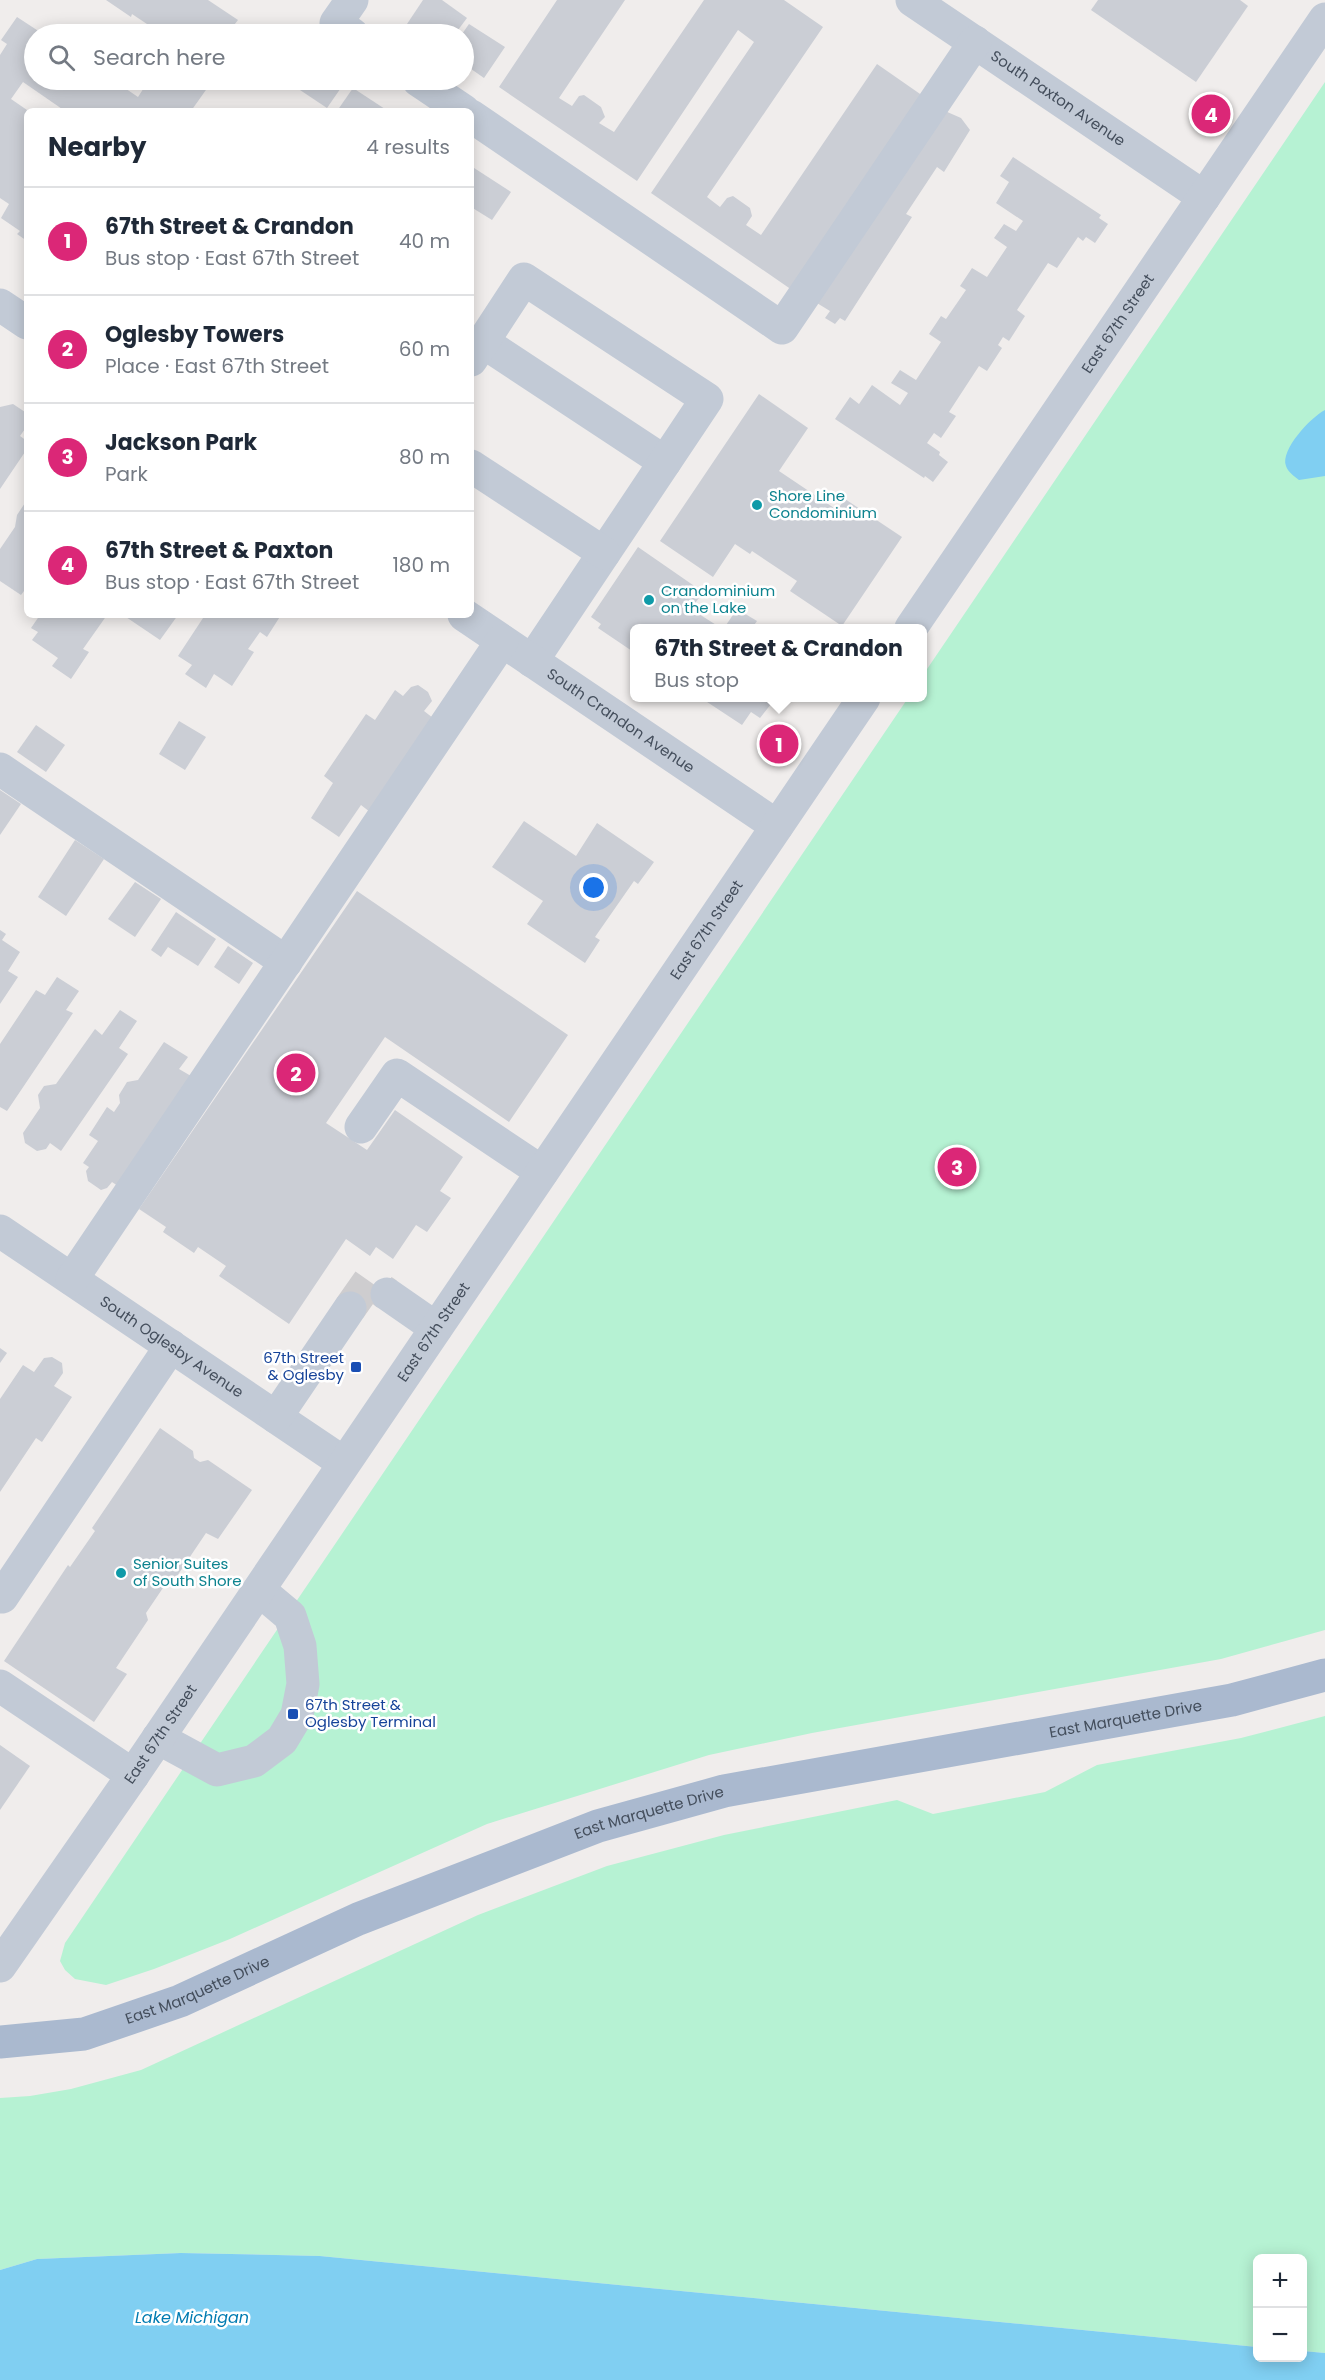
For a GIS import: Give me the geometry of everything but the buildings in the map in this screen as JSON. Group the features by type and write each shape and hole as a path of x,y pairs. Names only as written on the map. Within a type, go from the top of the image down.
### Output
{"main road":[{"name":"East Marquette Drive","path":"0,2042 84,2034 180,2001 358,1919 598,1826 701,1797 865,1764 1232,1700 1325,1675"}],"street":[{"path":"337,24 352,0"},
{"name":"South Paxton Avenue","path":"912,0 1204,197"},
{"name":"East 67th Street","path":"914,624 1325,20"},
{"path":"474,118 782,328 975,42"},
{"path":"433,90 460,108"},
{"path":"532,661 604,553 665,462 707,399 524,279 477,351 665,462"},
{"path":"0,305 24,321"},
{"path":"474,468 604,553"},
{"name":"South Crandon Avenue","path":"468,618 777,826"},
{"path":"72,1279 502,641"},
{"name":"East 67th Street","path":"0,1966 134,1775 861,702"},
{"path":"0,770 286,962"},
{"path":"361,1127 397,1075 542,1172"},
{"name":"South Oglesby Avenue","path":"0,1231 344,1463"},
{"path":"387,1294 436,1328"},
{"path":"276,1417 350,1308"},
{"path":"2,1597 171,1346"},
{"path":"158,1738 217,1770 254,1761 282,1740 297,1714 303,1684 300,1646 290,1616 259,1590"},
{"path":"0,1686 134,1775"}],"green space":[{"path":"1325,82 1325,1630 1221,1659 812,1733 709,1755 487,1824 230,1939 154,1969 106,1985 75,1979 65,1970 60,1961 65,1943 905,702 927,702 927,669"},
{"path":"1325,1716 1325,2353 1307,2351 1307,2254 1253,2254 1253,2347 320,2256 181,2253 37,2259 0,2270 0,2098 71,2089 141,2070 478,1915 607,1866 724,1835 897,1800 933,1814 1045,1792 1097,1765 1241,1738"}],"water":[{"path":"1325,410 1325,476 1299,480 1286,466 1285,459 1298,435 1312,419"},
{"name":"Lake Michigan","path":"181,2253 320,2256 1253,2347 1253,2362 1307,2362 1307,2351 1325,2353 1325,2380 0,2380 0,2270 37,2259"}],"tunnel":[{"path":"350,1308 369,1281 387,1294"}],"place":[{"name":"67th Street & Paxton","path":"1211,114"},
{"name":"Shore Line Condominium","path":"757,505"},
{"name":"Crandominium on the Lake","path":"649,600"},
{"name":"67th Street & Crandon","path":"779,744"},
{"name":"Oglesby Towers","path":"296,1073"},
{"name":"Jackson Park","path":"957,1167"},
{"name":"67th Street & Oglesby","path":"356,1367"},
{"name":"Senior Suites of South Shore","path":"121,1573"},
{"name":"67th Street & Oglesby Terminal","path":"293,1714"}]}
